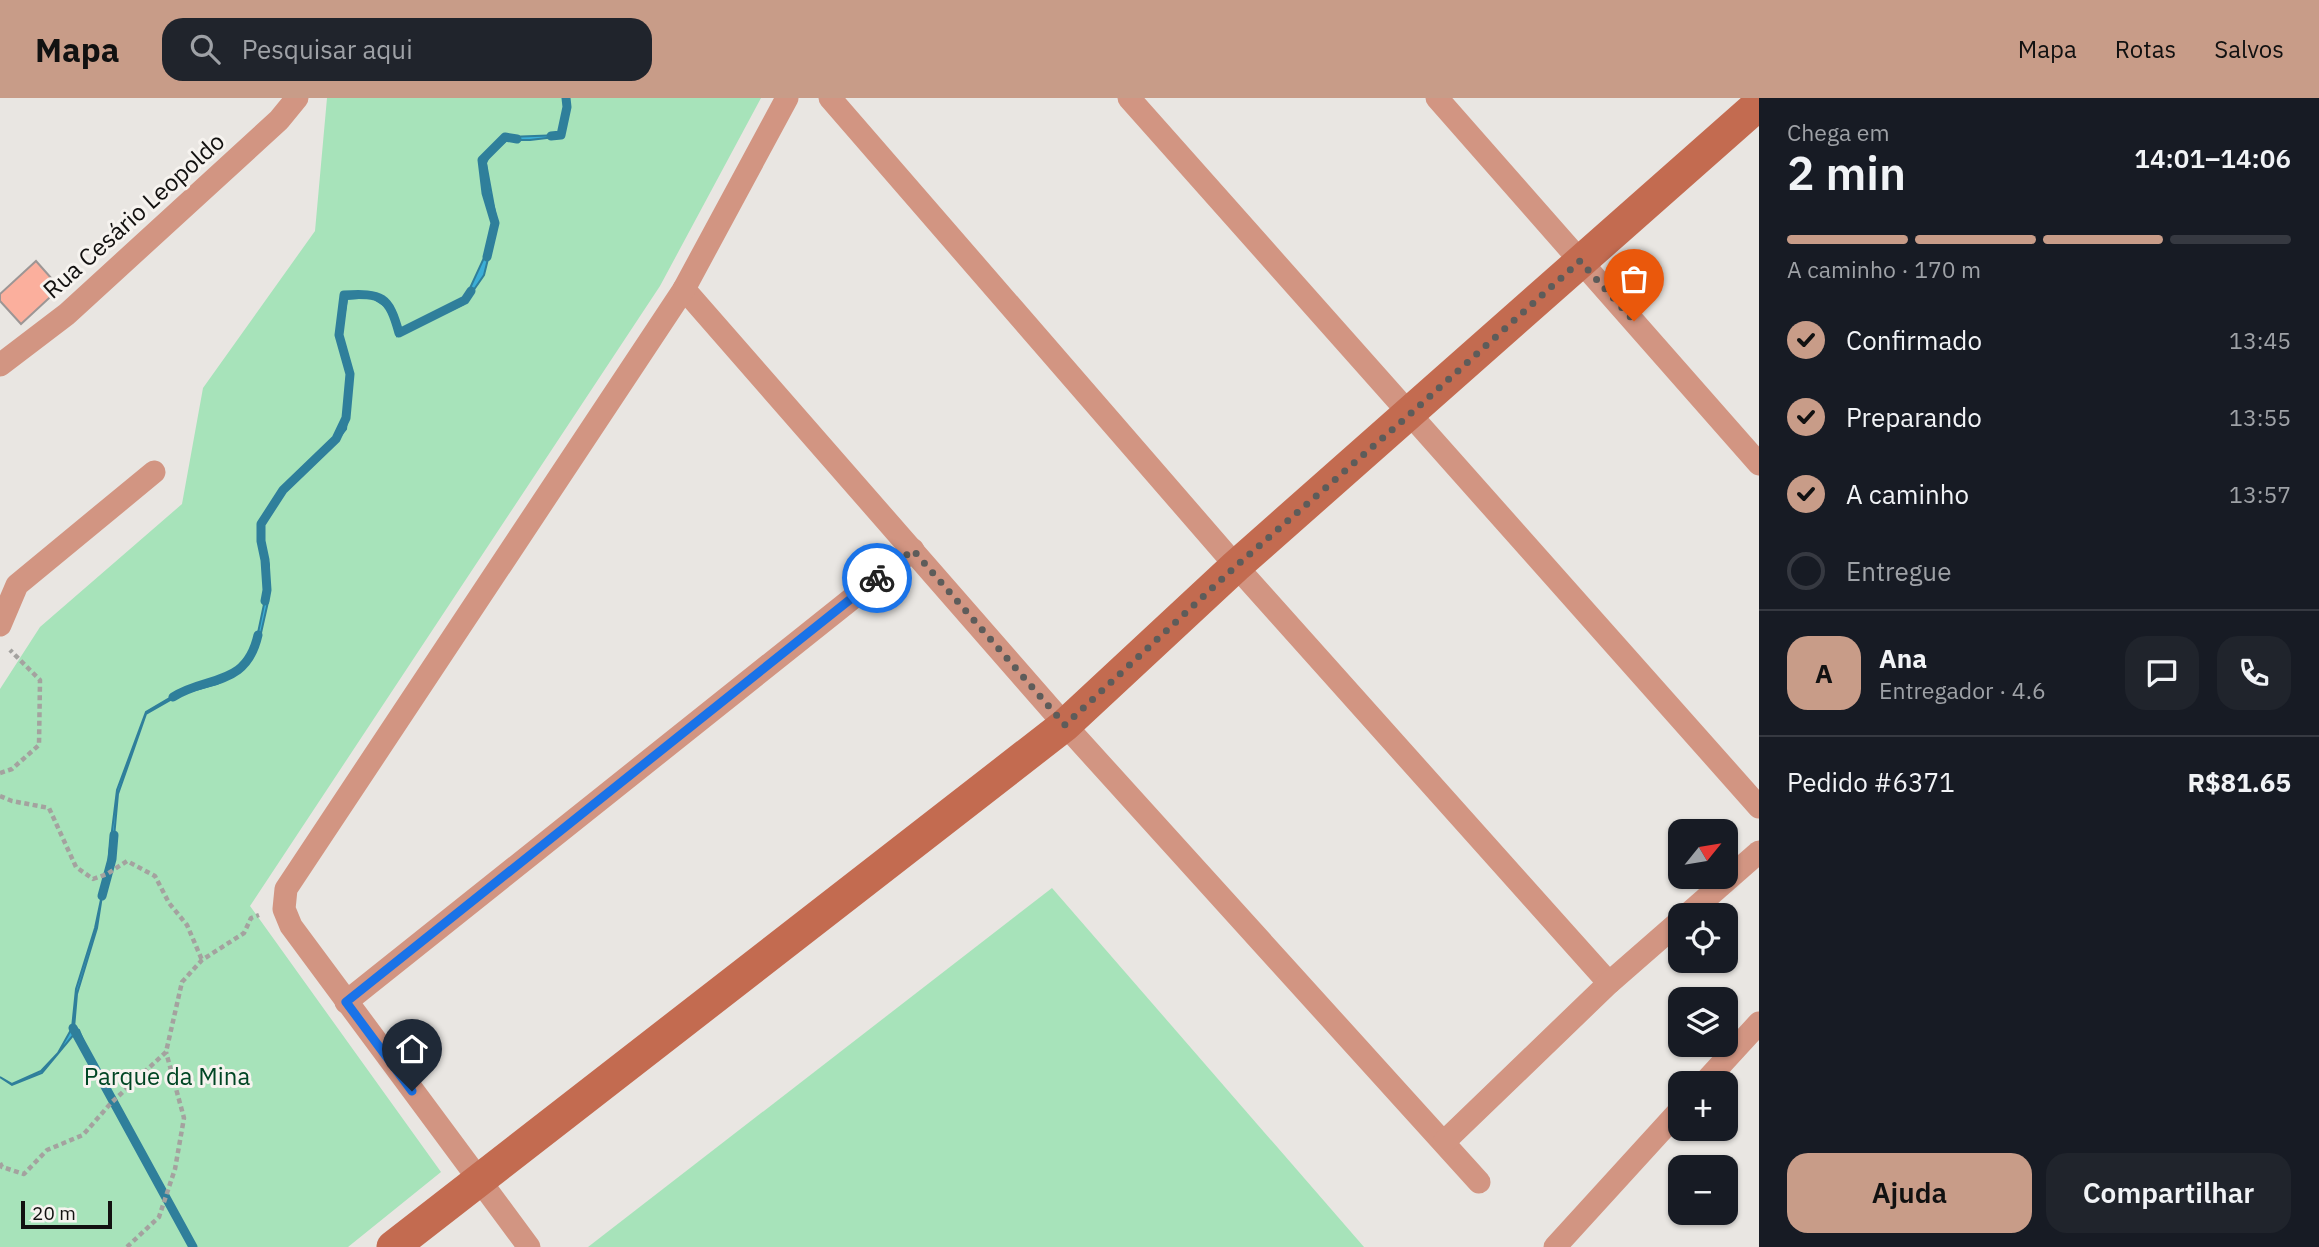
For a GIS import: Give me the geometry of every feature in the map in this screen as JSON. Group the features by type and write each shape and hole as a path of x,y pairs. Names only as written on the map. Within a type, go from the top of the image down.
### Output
{"street":[{"name":"Rua Cesário Leopoldo","path":"0,365 67,314 279,120 297,98"},
{"path":"529,1247 291,926 284,909 286,889 684,289 787,98"},
{"path":"830,98 1236,566 1609,983"},
{"path":"1129,98 1759,807"},
{"path":"1437,98 1759,464"},
{"path":"393,1247 1065,725 1236,566 1756,105"},
{"path":"684,289 1065,725 1479,1182"},
{"path":"0,625 17,585 154,472"},
{"path":"346,1002 913,550"},
{"path":"1701,903 1759,852"},
{"path":"1444,1142 1609,983 1668,931"},
{"path":"1715,1071 1759,1023"},
{"path":"1555,1247 1668,1123"}],"path":[{"path":"0,773 12,769 39,745 40,680 8,647"},
{"path":"0,796 49,808 76,867 93,879 107,874 127,861 155,876 169,903 187,925 202,960"},
{"path":"127,1247 159,1217 175,1169 184,1118 166,1052 182,982 202,960 244,933 251,918 284,909"},
{"path":"0,1163 2,1167 24,1174 47,1150 83,1135 113,1102 166,1052"}],"green space":[{"name":"Parque da Mina","path":"327,98 761,98 660,286 250,906 441,1172 348,1247 0,1247 0,689 40,627 182,504 203,388 315,231"},
{"path":"1052,888 1364,1247 588,1247"}],"water":[{"path":"566,98 569,108 563,136 507,140 490,154 486,163 497,223 484,275 464,304 397,336 391,310 371,297 347,299 341,336 352,376 346,429 334,444 284,491 263,526 263,542 269,565 268,602 259,642 237,673 217,684 181,694 146,714 118,794 112,859 105,879 117,790 146,712 180,692 221,680 239,670 255,647 267,590 261,524 283,490 336,439 346,418 350,374 339,335 344,295 371,293 392,308 400,333 465,299 489,247 495,223 486,193 482,160 505,137 561,135 567,107"},
{"path":"103,892 97,928 77,994 74,1028 79,1030 90,1057 193,1247 75,1033 42,1073 12,1085 0,1077 12,1084 41,1071 58,1053 72,1028 76,989"}],"building":[{"path":"36,261 60,288 21,324 0,301 0,294"}],"waterway":[{"path":"551,136 561,135 567,107 566,98"},
{"path":"487,257 495,223 486,193 482,160 505,137 517,139"},
{"path":"265,601 267,590 261,524 283,490 336,439 346,418 350,374 339,335 344,295 367,295 382,299 392,311 399,333 465,300 471,291"},
{"path":"173,697 235,672 252,652 258,635"},
{"path":"102,896 112,859 114,835"},
{"path":"73,1028 193,1247"}],"way so far":[{"path":"877,578 913,550 1065,725 1236,566 1580,261 1634,321"}],"route":[{"path":"412,1091 346,1002 877,578"}]}
